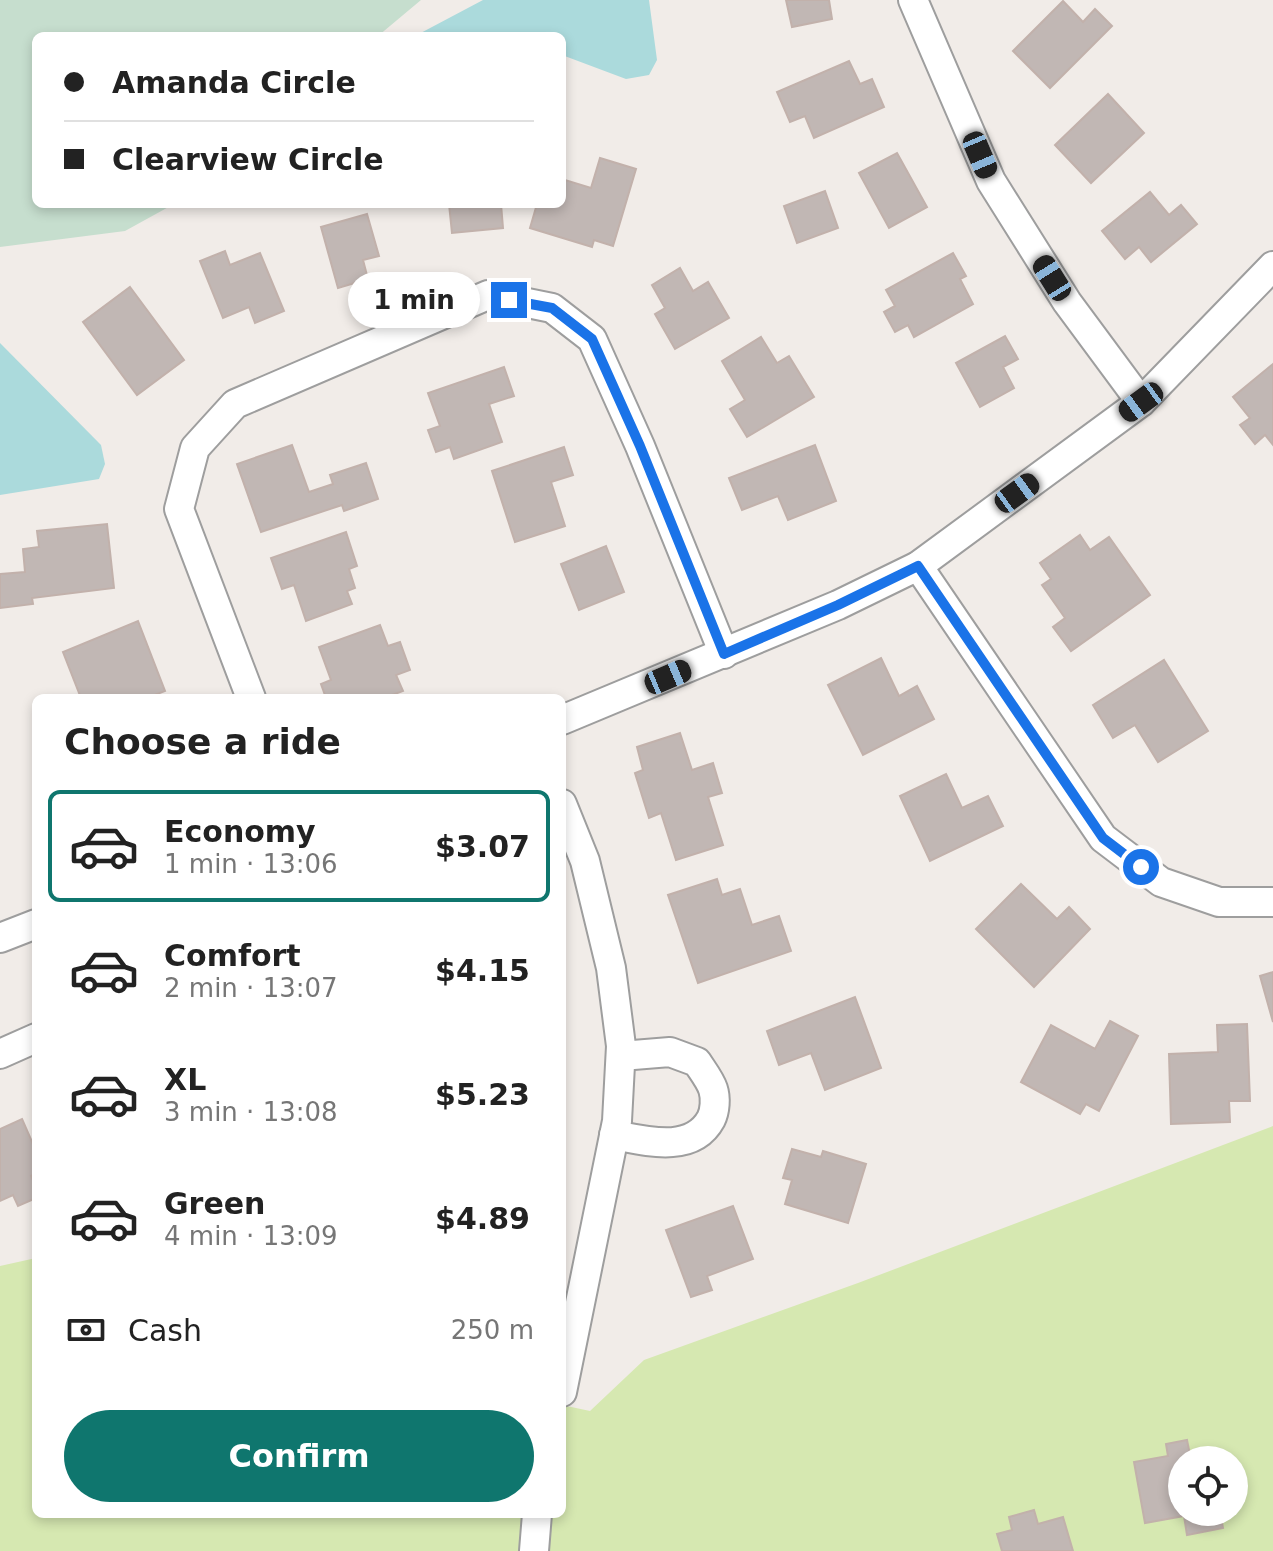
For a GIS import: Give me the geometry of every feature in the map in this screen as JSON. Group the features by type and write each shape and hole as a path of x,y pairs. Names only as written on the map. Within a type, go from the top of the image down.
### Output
{"street":[{"path":"913,0 991,181 1067,302 1141,402"},
{"path":"566,718 838,605 918,566 1141,402 1273,266"},
{"path":"249,694 179,509 195,448 235,404 488,295 552,308 592,339 640,446 724,654"},
{"path":"918,566 1103,838 1161,882 1219,902 1273,902"},
{"path":"566,814 585,861 611,968 621,1056 614,1135 566,1372"},
{"path":"0,938 32,926"},
{"path":"0,1054 32,1040"},
{"path":"614,1135 656,1143 683,1141 704,1132 715,1112 713,1089 697,1062 670,1052 621,1056"},
{"path":"534,1551 537,1518"}],"green space":[{"path":"0,0 421,0 383,32 32,32 32,208 167,208 125,231 0,247"},
{"path":"1273,1126 1273,1551 0,1551 0,1266 32,1259 32,1518 566,1518 566,1406 590,1411 644,1360 858,1283"}],"water":[{"path":"483,0 649,0 657,60 649,75 626,79 566,56 566,32 423,32"},
{"path":"0,343 101,445 105,464 99,479 0,495"}],"building":[{"path":"786,0 829,0 832,19 792,27"},
{"path":"1063,1 1083,22 1095,9 1112,26 1050,88 1013,51"},
{"path":"849,61 860,84 872,79 884,107 814,138 805,116 790,122 777,92"},
{"path":"1108,94 1144,133 1091,183 1055,145"},
{"path":"897,153 927,207 889,228 859,173"},
{"path":"600,158 636,169 613,246 594,240 592,247 530,228 536,208 566,208 566,180 591,188"},
{"path":"825,191 838,228 797,243 784,206"},
{"path":"1150,192 1169,215 1181,205 1197,224 1151,262 1139,247 1125,259 1102,231"},
{"path":"449,208 501,208 503,228 452,233"},
{"path":"367,214 379,256 363,260 368,279 338,288 321,227"},
{"path":"225,251 230,265 260,253 284,311 255,323 249,307 223,318 200,261"},
{"path":"953,253 966,276 960,279 973,304 914,337 908,325 895,332 884,312 895,306 886,290"},
{"path":"680,268 693,291 708,282 729,318 675,349 655,314 665,308 652,285"},
{"path":"130,287 184,360 137,395 83,322"},
{"path":"1005,336 1018,359 1003,367 1014,388 980,407 956,363"},
{"path":"761,337 777,363 789,356 814,397 747,437 730,409 745,400 722,361"},
{"path":"1273,364 1273,445 1265,435 1255,444 1240,425 1250,418 1233,397"},
{"path":"504,367 514,396 489,404 502,442 454,459 450,447 436,452 428,430 440,426 428,393"},
{"path":"292,445 309,492 333,484 330,475 366,463 378,499 344,511 342,505 261,532 237,464"},
{"path":"815,445 836,501 788,520 778,496 742,510 729,478"},
{"path":"564,447 573,475 551,482 565,526 515,542 492,471"},
{"path":"107,524 114,588 32,598 33,604 0,608 0,574 25,572 23,549 39,547 37,531"},
{"path":"346,532 357,566 349,569 355,588 347,591 352,604 306,621 294,585 282,589 271,558"},
{"path":"1080,535 1090,550 1109,537 1150,595 1071,651 1053,627 1065,618 1042,585 1051,579 1040,563"},
{"path":"606,546 624,592 579,610 561,564"},
{"path":"138,621 165,691 157,694 79,694 63,652"},
{"path":"380,625 388,646 400,642 410,670 396,675 403,691 395,694 325,694 321,684 331,680 319,647"},
{"path":"881,658 899,696 917,686 934,719 863,755 828,685"},
{"path":"1164,660 1208,731 1158,762 1135,725 1113,738 1093,705"},
{"path":"680,733 692,770 713,763 722,793 708,797 723,845 676,860 661,813 649,818 635,773 643,770 637,747"},
{"path":"946,774 962,808 988,796 1003,826 930,861 900,796"},
{"path":"717,879 722,895 740,889 752,925 779,916 791,951 698,983 668,895"},
{"path":"1021,884 1057,919 1069,907 1090,929 1034,987 976,929"},
{"path":"1273,972 1273,1022 1260,976"},
{"path":"855,997 881,1068 825,1090 811,1053 779,1065 767,1031"},
{"path":"1110,1021 1138,1036 1099,1111 1086,1104 1080,1114 1021,1082 1051,1025 1095,1049"},
{"path":"1247,1024 1250,1101 1229,1101 1230,1122 1171,1124 1169,1054 1218,1052 1217,1025"},
{"path":"22,1119 32,1142 32,1200 18,1206 13,1195 0,1201 0,1129"},
{"path":"792,1149 821,1157 823,1151 866,1164 848,1223 785,1204 792,1180 783,1178"},
{"path":"733,1206 753,1259 707,1276 712,1290 691,1297 666,1230"},
{"path":"1187,1440 1188,1446 1168,1446 1168,1456 1166,1444"},
{"path":"1168,1456 1168,1519 1145,1523 1134,1462"},
{"path":"1034,1510 1038,1524 1063,1517 1073,1551 1002,1551 997,1534 1012,1530 1009,1517"},
{"path":"1186,1526 1223,1526 1223,1528 1187,1535"}],"route":[{"path":"509,300 552,308 592,339 640,446 724,654 838,605 918,566 1103,838 1141,867"}]}
